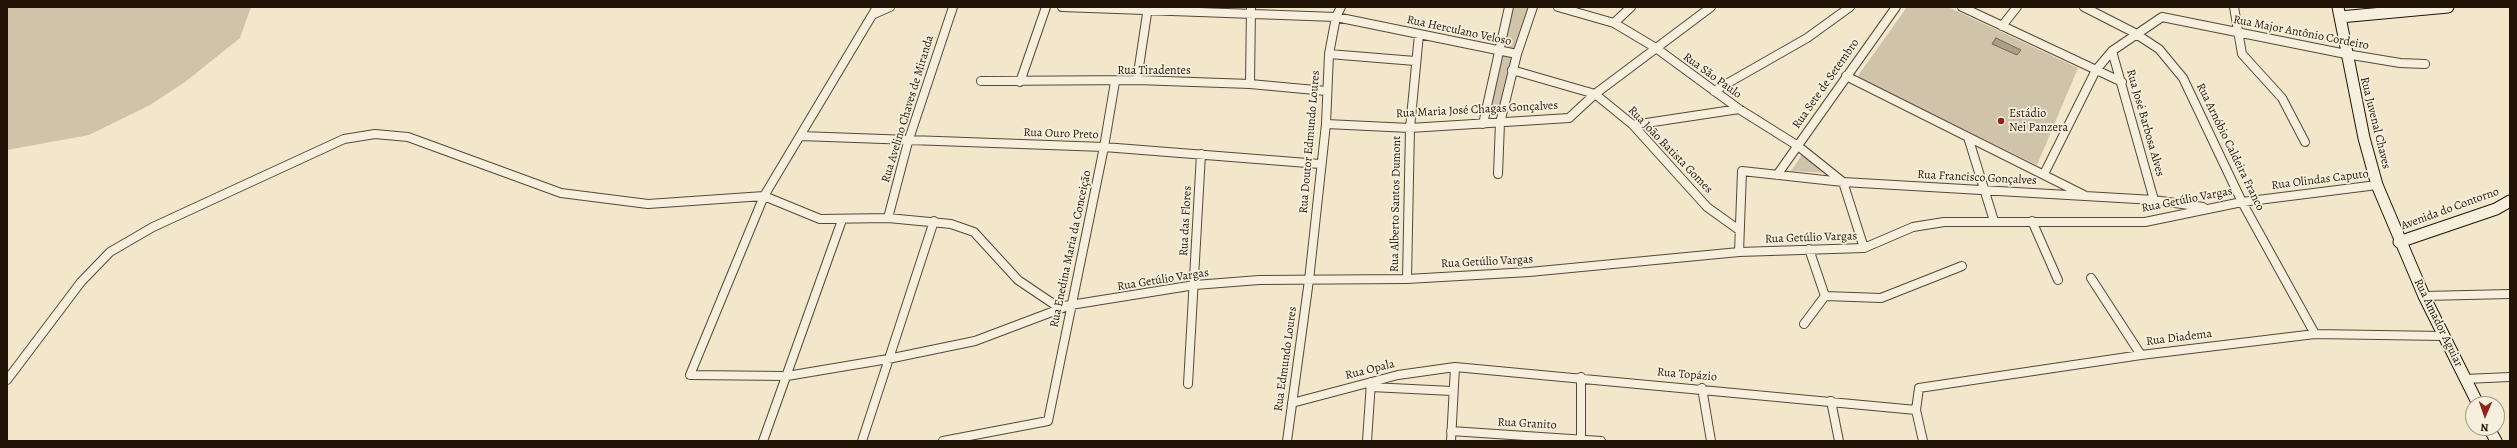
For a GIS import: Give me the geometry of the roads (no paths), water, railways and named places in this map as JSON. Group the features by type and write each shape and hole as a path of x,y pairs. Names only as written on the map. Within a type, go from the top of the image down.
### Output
{"street":[{"path":"890,7 876,10 764,196 690,375 787,376 888,359 975,341 1071,305"},
{"name":"Rua Avelino Chaves de Miranda","path":"888,218 908,142 953,7"},
{"path":"1020,82 1046,7"},
{"name":"Rua Herculano Veloso","path":"1062,7 1252,11 1336,17 1517,54"},
{"name":"Rua Doutor Edmundo Loures","path":"1309,280 1320,164 1326,124 1326,91 1329,54 1336,17 1341,7"},
{"path":"1483,124 1498,50 1510,7"},
{"path":"1498,174 1500,123 1512,70 1533,7"},
{"name":"Rua São Paulo","path":"1558,7 1614,23 1656,48 1739,109 1798,146 1843,182"},
{"path":"1614,23 1631,7"},
{"name":"Rua Maria José Chagas Gonçalves","path":"1326,124 1410,128 1569,118 1596,94 1711,7"},
{"path":"1714,91 1807,38 1850,7"},
{"name":"Rua Sete de Setembro","path":"1777,175 1896,7"},
{"path":"1962,7 2122,82"},
{"path":"2002,26 2017,7"},
{"name":"Rua Arnóbio Caldeira Franco","path":"2084,7 2159,50 2183,78 2242,202 2315,334"},
{"path":"2234,7 2237,32 2242,54 2282,98 2305,142"},
{"path":"2339,12 2448,7"},
{"path":"1137,80 1148,8"},
{"path":"1250,84 1252,11"},
{"name":"Rua Juvenal Chaves","path":"2339,12 2346,54 2364,138 2377,185 2399,242"},
{"name":"Rua Major Antônio Cordeiro","path":"2044,174 2096,70 2112,52 2162,17 2346,54 2400,63 2425,64"},
{"name":"Rua Alberto Santos Dumont","path":"1407,279 1410,128 1415,61 1419,34"},
{"name":"Rua José Barbosa Alves","path":"2112,52 2122,82 2154,200"},
{"path":"1329,54 1415,61"},
{"name":"Rua João Batista Gomes","path":"1512,70 1596,94 1632,125 1707,207 1739,230"},
{"path":"1846,76 2089,197"},
{"name":"Rua Tiradentes","path":"981,81 1115,82 1137,80 1250,84 1326,91"},
{"name":"Rua Enedina Maria da Conceição","path":"943,441 1048,421 1104,148 1115,82"},
{"path":"1632,125 1739,109"},
{"path":"7,380 81,282 110,252 153,228 344,139 374,134 408,137 561,193 648,204 764,196"},
{"name":"Rua Ouro Preto","path":"800,136 908,142 1104,148 1202,154 1320,164"},
{"path":"1968,137 1994,221"},
{"name":"Rua das Flores","path":"1188,384 1202,154"},
{"name":"Rua Francisco Gonçalves","path":"1739,230 1742,171 1843,182 2154,200 2210,207"},
{"path":"1843,182 1864,248"},
{"name":"Rua Olindas Caputo","path":"2242,202 2377,185"},
{"name":"Rua Getúlio Vargas","path":"764,196 820,220 888,218 934,221 951,224 974,232 1018,280 1058,307 1125,298 1195,285 1259,280 1407,279 1529,272 1739,252 1864,248 1913,227 1944,222 2145,222 2210,207 2242,202"},
{"name":"Avenida do Contorno","path":"2399,242 2496,209 2510,201"},
{"path":"763,441 842,220"},
{"path":"862,441 934,221"},
{"path":"2032,221 2058,280"},
{"path":"1739,230 1739,252"},
{"name":"Rua Amador Aguiar","path":"2399,242 2443,336 2474,396"},
{"path":"1809,249 1824,296"},
{"path":"1824,296 1881,298 1962,266"},
{"path":"2091,278 2141,355"},
{"name":"Rua Edmundo Loures","path":"1287,441 1309,280"},
{"path":"2424,296 2510,294"},
{"path":"1804,324 1824,296"},
{"name":"Rua Diadema","path":"1916,410 1919,388 2141,355 2315,334 2443,336"},
{"path":"1451,441 1452,391 1455,367"},
{"name":"Rua Opala","path":"1292,403 1422,370 1455,367"},
{"name":"Rua Topázio","path":"1455,367 1702,388 1916,410"},
{"path":"1580,377 1581,440"},
{"path":"2465,379 2510,377"},
{"path":"1367,441 1371,384 1452,391"},
{"path":"1702,388 1711,441"},
{"path":"1832,401 1839,441"},
{"path":"1916,410 1923,441"},
{"name":"Rua Granito","path":"1451,431 1497,438 1601,441"}],"place":[{"name":"Estádio Nei Panzera","path":"2001,121"}]}
